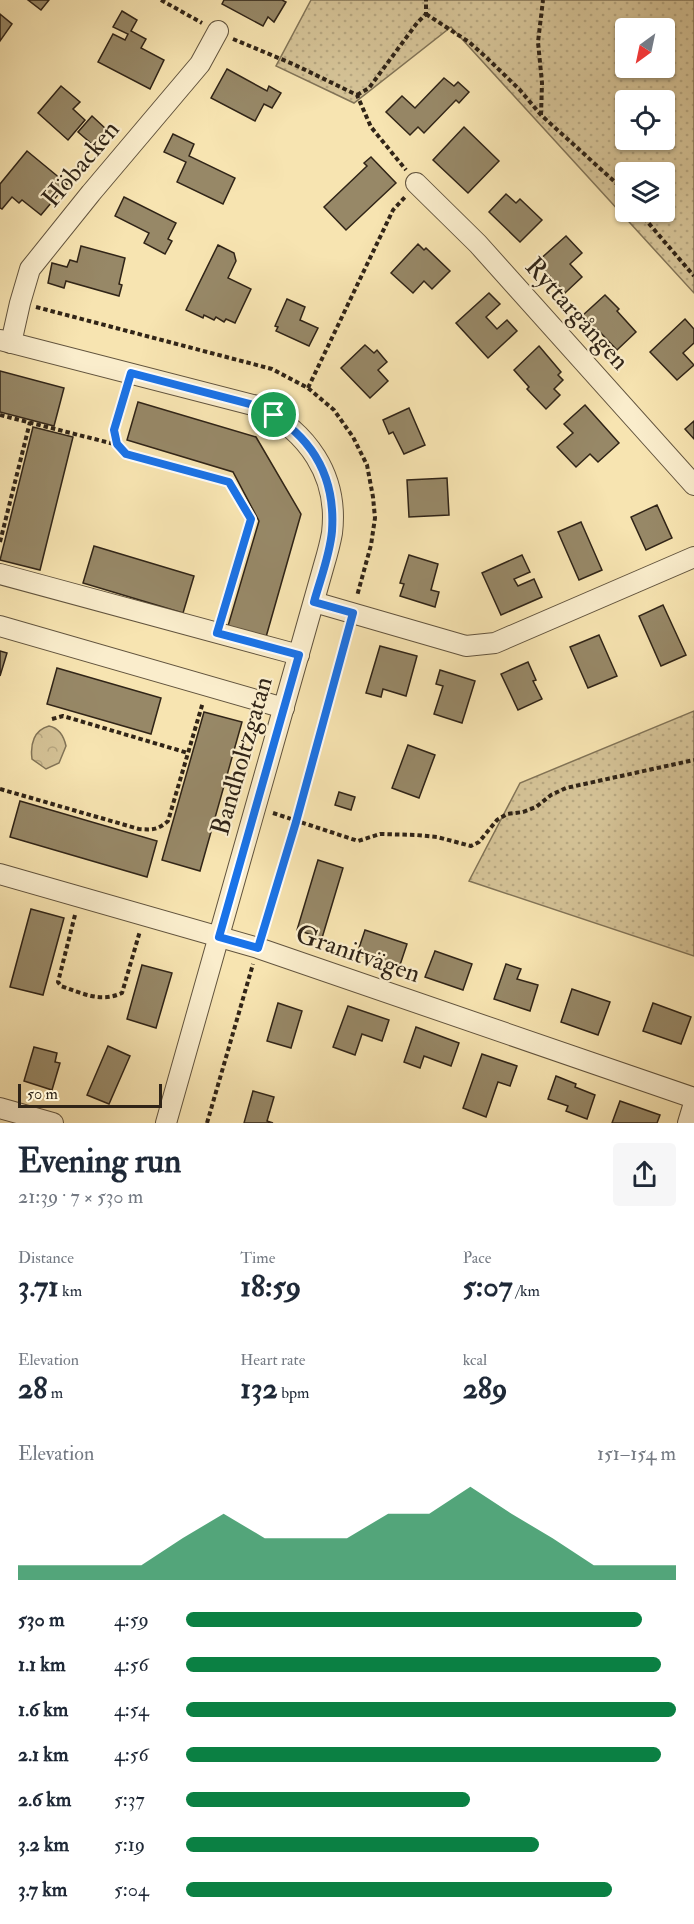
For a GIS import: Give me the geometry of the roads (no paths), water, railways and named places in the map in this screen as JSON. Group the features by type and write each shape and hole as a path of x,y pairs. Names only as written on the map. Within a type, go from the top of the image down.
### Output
{"street":[{"name":"Höbacken","path":"6,341 30,269 84,201 200,64 218,31"},
{"name":"Ryttargången","path":"416,183 478,244 694,484"},
{"name":"Bandholtzgatan","path":"6,341 257,406 292,428 305,442 317,460 329,489 332,533 166,1123"},
{"path":"314,602 466,646 488,645 694,557"},
{"path":"0,574 299,655"},
{"path":"0,626 284,708"},
{"name":"Granitvägen","path":"0,874 258,948 694,1098"},
{"path":"688,1123 694,1103"},
{"path":"0,1108 53,1123"}]}
